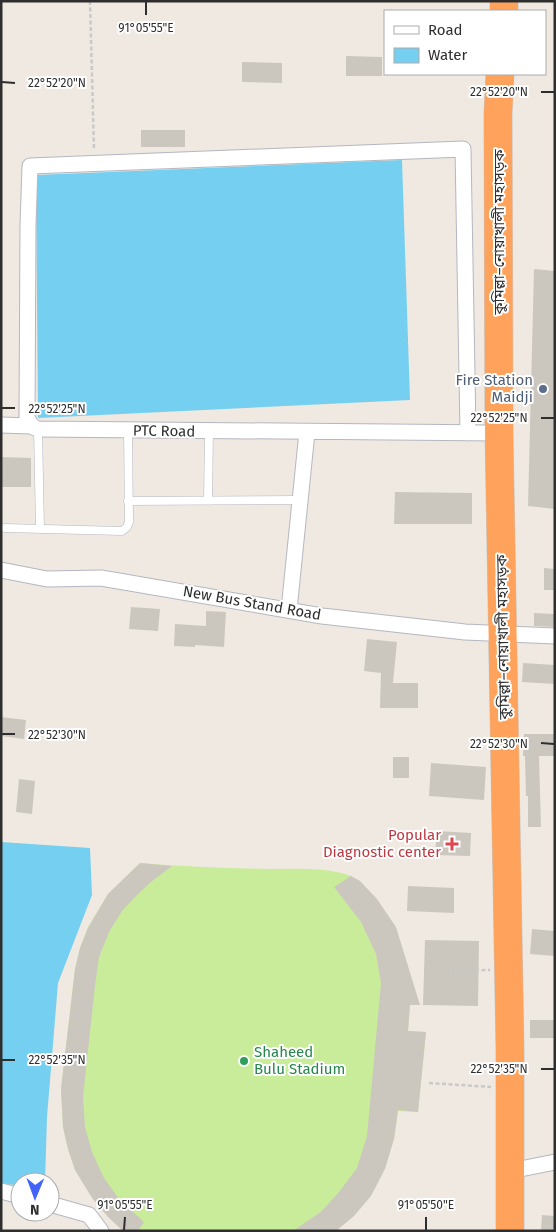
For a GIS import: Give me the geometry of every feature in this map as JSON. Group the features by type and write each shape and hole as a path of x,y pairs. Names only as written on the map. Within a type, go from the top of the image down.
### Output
{"highway":[{"name":"কুমিল্লা–নোয়াখালী মহাসড়ক","path":"500,75 498,113 499,434 509,969 510,1231"}],"street":[{"path":"34,427 27,418 30,166 463,150 468,433"},
{"name":"PTC Road","path":"1,425 128,430 499,434"},
{"path":"289,610 307,432"},
{"name":"New Bus Stand Road","path":"1,570 47,579 101,578 322,616 465,632 555,636"},
{"path":"510,1171 555,1162"},
{"path":"60,1207 89,1215 101,1231"}],"lane":[{"path":"34,427 40,529"},
{"path":"5,528 122,530 127,527 128,430"},
{"path":"208,501 209,431"},
{"path":"128,501 300,500"}],"path":[{"path":"90,1 94,152"},
{"path":"449,971 509,969"},
{"path":"429,1083 510,1088"}],"green space":[{"name":"Shaheed Bulu Stadium","path":"140,863 222,868 312,869 332,871 351,876 410,1001 408,1031 426,1032 418,1112 398,1111 394,1139 336,1231 138,1230 75,1170 63,1127 61,1089 75,969 88,927 108,894"}],"water":[{"path":"402,160 410,400 38,418 36,175"},
{"path":"1,842 90,848 92,895 58,983 47,1117 45,1172 10,1172 10,1184 1,1183"}],"building":[{"path":"346,56 382,57 382,76 346,76"},
{"path":"242,62 282,63 282,83 242,82"},
{"path":"141,130 185,130 185,147 141,147"},
{"name":"Fire Station Maidji","path":"534,269 555,271 555,509 528,506"},
{"path":"1,457 31,458 31,487 1,487"},
{"path":"395,492 472,493 472,524 394,524"},
{"path":"544,568 555,569 555,590 544,590"},
{"path":"131,607 160,609 158,631 129,629"},
{"path":"206,611 226,612 224,647 174,646 175,624 206,626"},
{"path":"534,613 555,614 555,627 534,626"},
{"path":"367,639 397,642 393,683 418,683 418,708 380,708 381,673 364,671"},
{"path":"523,663 555,665 555,684 522,682"},
{"path":"1,717 26,720 24,739 1,736"},
{"path":"524,734 555,734 555,756 539,756 541,827 528,827 528,796 526,796 525,756 523,756"},
{"path":"393,757 409,757 409,778 393,778"},
{"path":"431,763 486,767 484,800 429,796"},
{"path":"19,779 35,781 32,814 16,812"},
{"path":"437,831 471,833 470,856 435,855"},
{"path":"140,863 172,866 151,882 122,911 109,932 99,957 83,1097 85,1127 92,1152 104,1178 119,1199 144,1222 138,1231 123,1231 92,1198 75,1170 63,1127 61,1089 75,969 80,948 88,928 108,894"},
{"path":"351,876 360,881 377,899 396,927 420,1005 410,1005 408,1031 426,1032 418,1112 398,1110 394,1139 385,1169 371,1196 354,1216 336,1231 293,1231 322,1211 339,1192 357,1168 367,1136 381,983 376,954 361,922 334,887"},
{"path":"408,886 454,888 454,913 407,911"},
{"path":"532,929 555,931 555,956 530,954"},
{"path":"425,940 479,941 478,1006 423,1005"},
{"path":"530,1020 555,1020 555,1038 530,1038"},
{"path":"542,1215 555,1216 555,1231 541,1231"}],"place":[{"name":"Fire Station Maidji","path":"543,389"},
{"name":"Popular Diagnostic center","path":"452,844"},
{"name":"Shaheed Bulu Stadium","path":"244,1061"}]}
